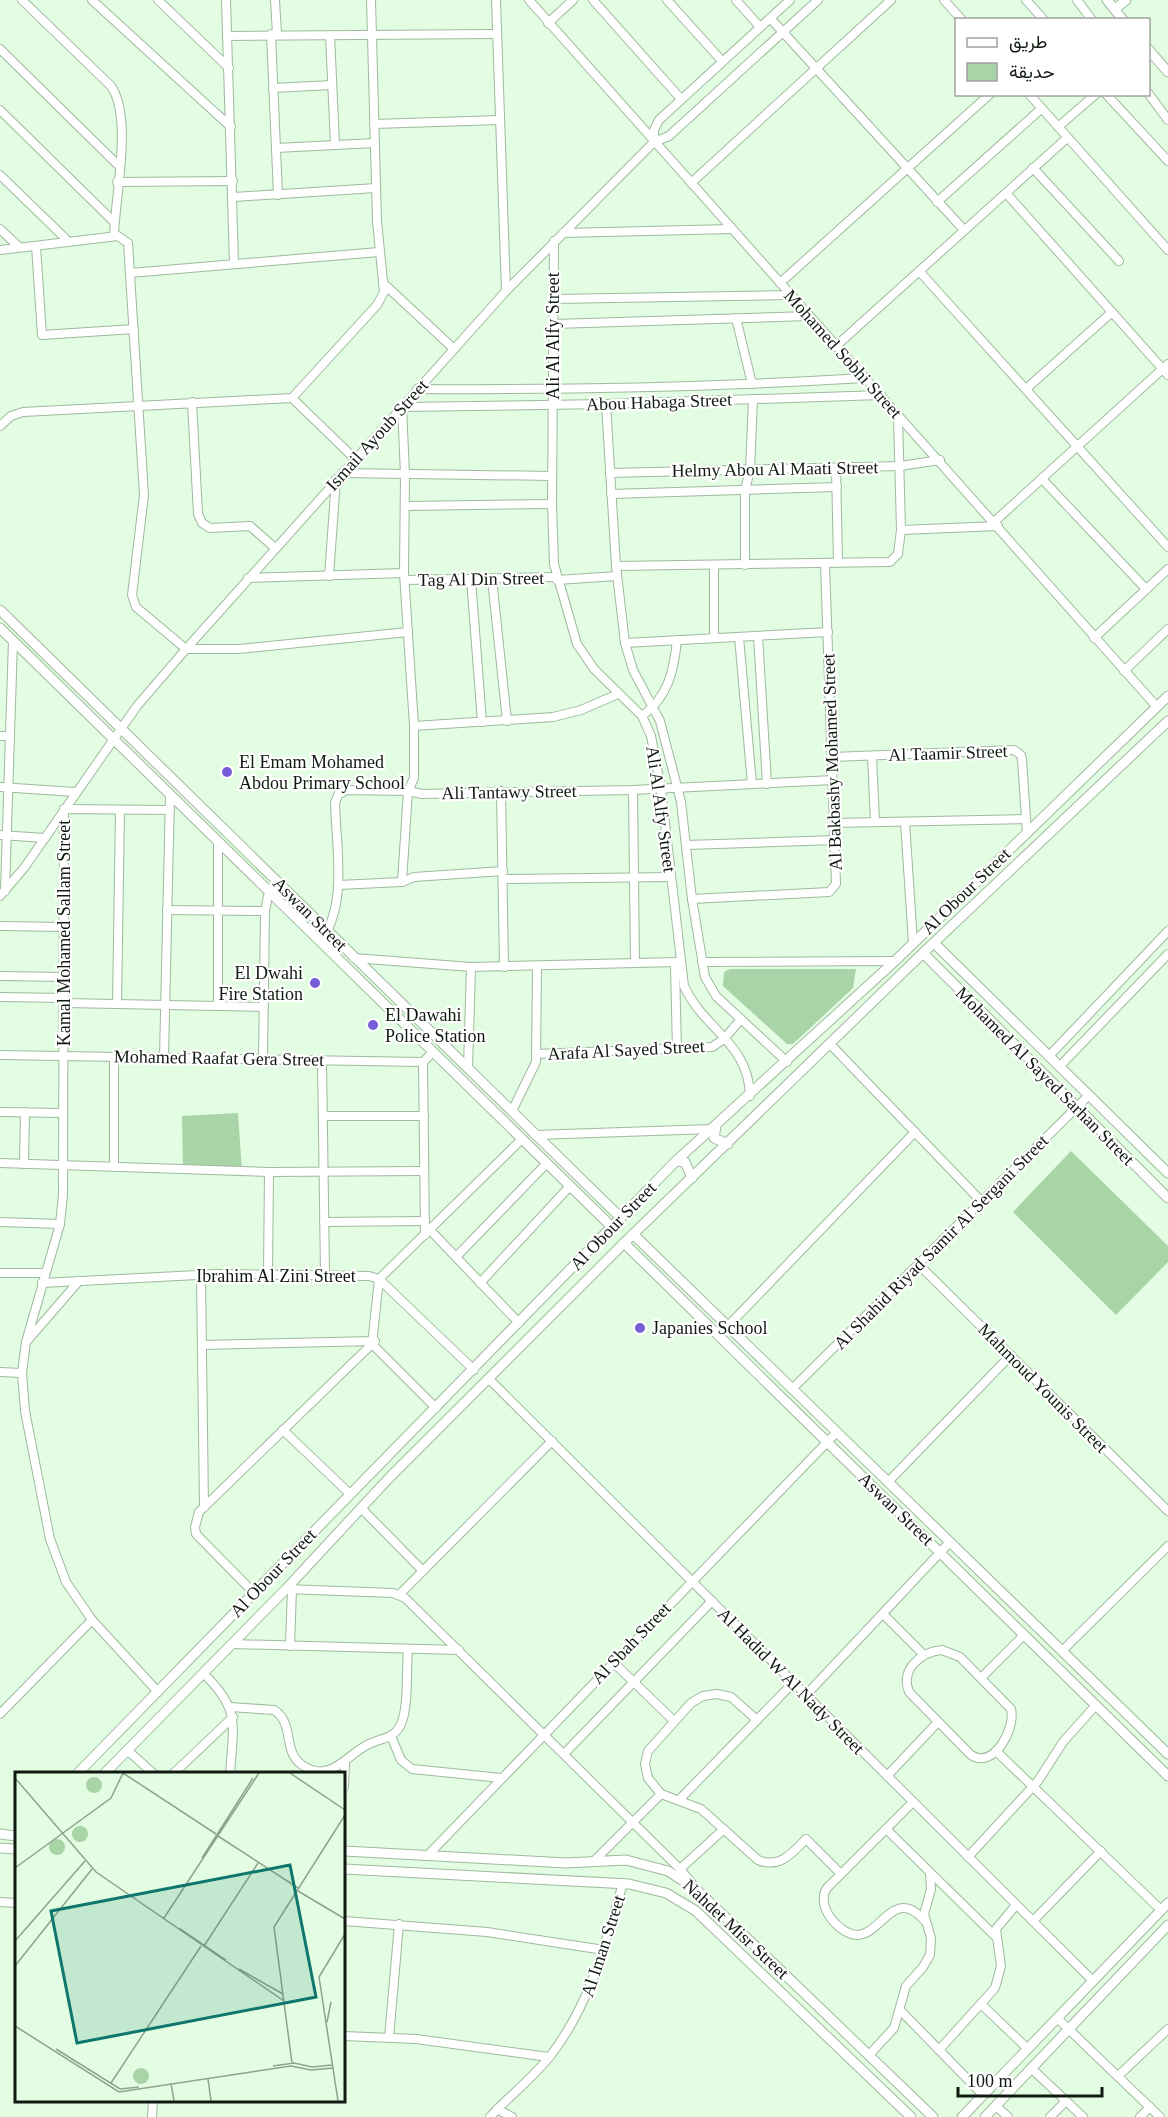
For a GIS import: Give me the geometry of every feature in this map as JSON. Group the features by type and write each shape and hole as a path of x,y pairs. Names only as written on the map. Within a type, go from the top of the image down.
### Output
{"street":[{"path":"22,0 117,94 122,114 114,236"},
{"path":"92,0 231,127"},
{"path":"158,0 229,68"},
{"path":"226,0 234,197 234,264"},
{"path":"275,0 273,88 278,195"},
{"path":"0,426 3,417 23,411 292,398 377,305 384,292 379,252 376,188 371,0"},
{"path":"496,0 506,291"},
{"name":"Mohamed Sobhi Street","path":"530,0 731,229 940,460 1094,638 1157,706"},
{"path":"548,23 573,0"},
{"path":"593,0 681,99"},
{"path":"667,0 722,62"},
{"path":"736,0 760,27"},
{"path":"790,0 659,120 654,130 654,142 669,136 818,0"},
{"path":"691,183 891,0"},
{"path":"944,0 960,18"},
{"path":"1026,0 1042,18"},
{"path":"1077,0 1090,18"},
{"path":"1107,0 1122,18"},
{"path":"1115,9 1126,0"},
{"path":"770,18 964,230"},
{"path":"227,36 497,34"},
{"path":"330,35 334,145"},
{"path":"0,49 119,166"},
{"path":"1150,50 1168,72"},
{"path":"273,88 332,85"},
{"path":"1150,94 1168,120"},
{"path":"780,283 988,96"},
{"path":"1031,96 1168,250"},
{"path":"1058,127 1094,96"},
{"path":"1108,96 1168,161"},
{"path":"937,202 1041,109"},
{"path":"0,110 114,222"},
{"path":"374,124 500,120"},
{"path":"836,346 1067,138"},
{"path":"276,148 375,142"},
{"name":"Ismail Ayoub Street","path":"2,893 45,838 120,728 186,649 506,291 654,142"},
{"path":"1033,168 1119,261"},
{"path":"0,175 69,241"},
{"path":"117,182 233,181"},
{"path":"234,197 376,188"},
{"path":"901,530 996,524 1077,446 1166,369 1006,193"},
{"path":"0,229 19,247"},
{"path":"563,233 731,229"},
{"path":"0,250 114,236 122,237 128,243 144,501 133,599 136,607 186,649 239,649 408,632"},
{"name":"Ali Al Alfy Street","path":"554,241 552,504 557,578 578,644 594,669 642,717 651,736 661,789 671,877 677,962 689,997 742,1059 747,1069 750,1096"},
{"path":"36,246 42,335 134,329"},
{"path":"130,273 379,252"},
{"path":"920,272 1168,547"},
{"path":"383,283 454,349"},
{"path":"554,299 790,295"},
{"path":"1026,389 1112,312"},
{"path":"554,324 809,316"},
{"path":"736,318 752,384"},
{"name":"Abou Habaga Street","path":"417,389 553,390 864,378"},
{"name":"Abou Habaga Street","path":"402,407 553,406 881,396"},
{"path":"292,398 355,459"},
{"path":"745,564 745,490 750,470 753,399"},
{"path":"192,402 198,514 202,523 210,528 249,526 275,548"},
{"name":"Ali Al Alfy Street","path":"606,404 616,566 624,643 633,670 654,707 676,788 705,977 716,996 787,1062"},
{"path":"402,407 405,474 404,577 414,726 414,778 408,791 402,882"},
{"path":"616,566 890,562 898,554 901,530 898,416"},
{"name":"Helmy Abou Al Maati Street","path":"610,473 900,466 940,460"},
{"path":"836,468 838,563"},
{"path":"329,576 339,476 405,474 552,476"},
{"path":"1042,479 1146,589"},
{"name":"Helmy Abou Al Maati Street","path":"611,494 837,487"},
{"path":"405,506 552,504"},
{"name":"Al Bakbashy Mohamed Street","path":"692,899 829,892 834,889 837,878 825,564"},
{"path":"714,565 714,638"},
{"path":"1094,638 1168,569"},
{"name":"Tag Al Din Street","path":"248,578 329,576 492,579 617,576"},
{"path":"471,579 482,722"},
{"path":"492,579 507,721"},
{"name":"Aswan Street","path":"0,610 621,1218"},
{"name":"Aswan Street","path":"0,628 612,1227"},
{"path":"1124,671 1168,629"},
{"path":"624,643 828,632"},
{"path":"758,636 766,784"},
{"path":"739,637 752,784"},
{"path":"642,717 654,707 672,675 677,640"},
{"path":"2,893 4,787 10,736 13,641"},
{"path":"414,726 507,721 567,714 618,694"},
{"name":"Al Obour Street","path":"78,1772 474,1370 676,1161 750,1096 895,961 1168,696"},
{"name":"Al Obour Street","path":"105,1772 289,1589 361,1508 633,1234 729,1144 923,953 1168,721"},
{"path":"0,736 10,736"},
{"name":"Al Taamir Street","path":"832,758 1010,749 1018,751 1022,760 1027,832"},
{"path":"872,756 875,822"},
{"name":"Ali Tantawy Street","path":"321,941 334,917 338,885 335,804 338,795 351,789 408,791 422,794 633,790 833,780"},
{"path":"4,787 75,792"},
{"path":"633,790 635,963"},
{"path":"501,791 504,967"},
{"path":"1069,792 1072,799 1083,803"},
{"path":"164,1057 170,795"},
{"path":"64,809 170,810"},
{"name":"Kamal Mohamed Sallam Street","path":"64,809 64,1164 60,1224 26,1342 22,1373 25,1411 50,1539 66,1582 92,1620 158,1692"},
{"path":"117,1004 120,810"},
{"path":"1046,813 1053,819 1056,828"},
{"path":"834,823 1026,819"},
{"path":"905,822 913,943"},
{"path":"3,835 45,838"},
{"path":"686,845 835,840"},
{"path":"218,841 218,1006"},
{"path":"338,885 402,882 414,877 503,875 671,877"},
{"path":"263,1058 265,911 270,891 278,882"},
{"path":"167,909 265,911"},
{"path":"0,926 65,927"},
{"path":"1049,1056 1168,931"},
{"name":"Mohamed Al Sayed Sarhan Street","path":"934,943 1168,1173"},
{"name":"Mohamed Al Sayed Sarhan Street","path":"923,953 1168,1198"},
{"path":"1060,1066 1168,954"},
{"path":"354,958 471,967 677,962 677,1049"},
{"path":"702,962 895,961"},
{"path":"512,1112 532,1072 537,1054 537,966"},
{"path":"468,1068 471,967"},
{"path":"0,976 65,977"},
{"path":"0,998 117,1004 264,1007"},
{"name":"Arafa Al Sayed Street","path":"537,1054 712,1047 724,1039 741,1019"},
{"path":"830,1044 982,1202"},
{"path":"433,1052 423,1062 424,1221 427,1232 456,1257 519,1323"},
{"name":"Mohamed Raafat Gera Street","path":"0,1055 423,1062"},
{"path":"114,1057 114,1167"},
{"path":"322,1060 325,1274"},
{"name":"Al Shahid Riyad Samir Al Sergani Street","path":"792,1389 1089,1095"},
{"path":"0,1112 63,1113"},
{"path":"24,1164 25,1112"},
{"path":"323,1116 424,1116"},
{"path":"535,1135 714,1127 714,1138 729,1144"},
{"path":"728,1326 915,1132"},
{"path":"254,1593 196,1534 196,1519 204,1507 373,1342 379,1279 522,1139"},
{"path":"676,1161 685,1162 692,1178"},
{"path":"0,1163 269,1172 424,1171"},
{"path":"456,1257 547,1163"},
{"path":"268,1274 269,1172"},
{"path":"480,1283 570,1186"},
{"path":"324,1222 424,1221"},
{"path":"0,1222 60,1224"},
{"name":"Aswan Street","path":"633,1234 1168,1754"},
{"name":"Aswan Street","path":"624,1243 1168,1776"},
{"name":"Mahmoud Younis Street","path":"918,1264 1168,1511"},
{"path":"0,1273 45,1273"},
{"name":"Ibrahim Al Zini Street","path":"42,1283 268,1274 325,1274 379,1279 474,1370"},
{"path":"201,1275 204,1507"},
{"path":"26,1342 79,1281"},
{"path":"201,1344 373,1342 436,1408"},
{"path":"888,1482 1011,1355"},
{"path":"0,1372 22,1373"},
{"name":"Al Hadid W Al Nady Street","path":"490,1380 1093,1981"},
{"path":"450,1394 462,1407"},
{"path":"283,1430 350,1494"},
{"name":"Al Sbah Street","path":"428,1856 543,1734 837,1432"},
{"path":"399,1595 552,1441"},
{"path":"361,1508 423,1571"},
{"path":"806,1695 950,1542"},
{"path":"1062,1651 1168,1546"},
{"path":"290,1646 289,1589 399,1595 459,1650 680,1869 696,1889"},
{"path":"564,1754 712,1601"},
{"path":"883,1614 924,1655"},
{"path":"0,1714 92,1620"},
{"path":"981,1678 1024,1635"},
{"path":"232,1644 459,1650"},
{"path":"230,1707 269,1708 279,1713 285,1721 292,1754 309,1769 324,1771 345,1763 362,1747 391,1736 400,1728 404,1716 408,1650"},
{"path":"942,1650 954,1654 981,1678 1005,1701 1012,1714 1011,1724 996,1751 987,1758 975,1757 938,1722 906,1686 910,1668 924,1655 942,1650"},
{"path":"613,1662 674,1721"},
{"path":"204,1674 224,1695 233,1717 230,1772"},
{"path":"679,1800 794,1683"},
{"path":"758,1720 737,1700 717,1694 696,1699 648,1751 645,1757 648,1778 661,1794 701,1809 754,1857 768,1863 787,1858 806,1839 840,1874"},
{"path":"968,1857 1033,1786 1063,1742 1096,1705"},
{"path":"139,1712 152,1724"},
{"path":"174,1772 233,1717"},
{"path":"887,1776 938,1722"},
{"path":"391,1736 401,1760 412,1769 501,1778"},
{"path":"127,1749 153,1772"},
{"path":"962,2117 1165,1906 1101,1851 996,1751"},
{"path":"345,1763 345,1772"},
{"path":"593,1862 661,1794"},
{"path":"913,1802 840,1874 825,1891 822,1902 828,1913 850,1933 866,1933 896,1910 915,1912 924,1920"},
{"path":"680,1869 724,1829"},
{"path":"886,1829 996,1937 1001,1951 1000,1974 995,1988 939,2050"},
{"path":"0,1834 15,1836"},
{"path":"0,1848 15,1849"},
{"name":"Nahdet Misr Street","path":"345,1851 593,1862 626,1860 648,1863 678,1876 696,1889 933,2117"},
{"path":"1033,1921 1101,1851"},
{"name":"Nahdet Misr Street","path":"345,1869 623,1883 658,1890 682,1901 754,1965 911,2117"},
{"path":"869,2055 891,2033 901,2011 906,1986 930,1955 931,1938 924,1920 924,1908 931,1888 930,1874"},
{"name":"Al Iman Street","path":"490,2117 549,2057 582,2007 604,1950 623,1883"},
{"path":"0,1902 15,1903"},
{"path":"996,1937 999,1923 1016,1905"},
{"path":"345,1921 516,1935 604,1950"},
{"path":"389,2038 399,1924"},
{"path":"985,2117 1168,1925"},
{"path":"754,1965 763,1959 761,1951"},
{"path":"774,1984 776,1976 783,1972"},
{"path":"982,2005 1028,2049"},
{"path":"901,2011 983,2095"},
{"path":"1058,2018 1160,2117"},
{"path":"1118,2076 1168,2029"},
{"path":"345,2036 416,2039 549,2057"},
{"path":"1031,2068 1083,2117"},
{"path":"1050,2117 1066,2101"},
{"path":"152,2117 153,2102"},
{"path":"996,2106 1008,2117"},
{"path":"1140,2117 1150,2107"},
{"path":"497,2109 512,2117"}],"green space":[{"path":"730,969 856,969 853,988 793,1044 787,1044 723,986 724,972"},
{"path":"238,1113 242,1171 183,1169 182,1116"},
{"path":"1071,1151 1168,1246 1168,1262 1116,1315 1013,1212"}],"place":[{"name":"El Emam Mohamed Abdou Primary School","path":"227,772"},
{"name":"El Dwahi Fire Station","path":"315,983"},
{"name":"El Dawahi Police Station","path":"373,1025"},
{"name":"Japanies School","path":"640,1328"}]}
